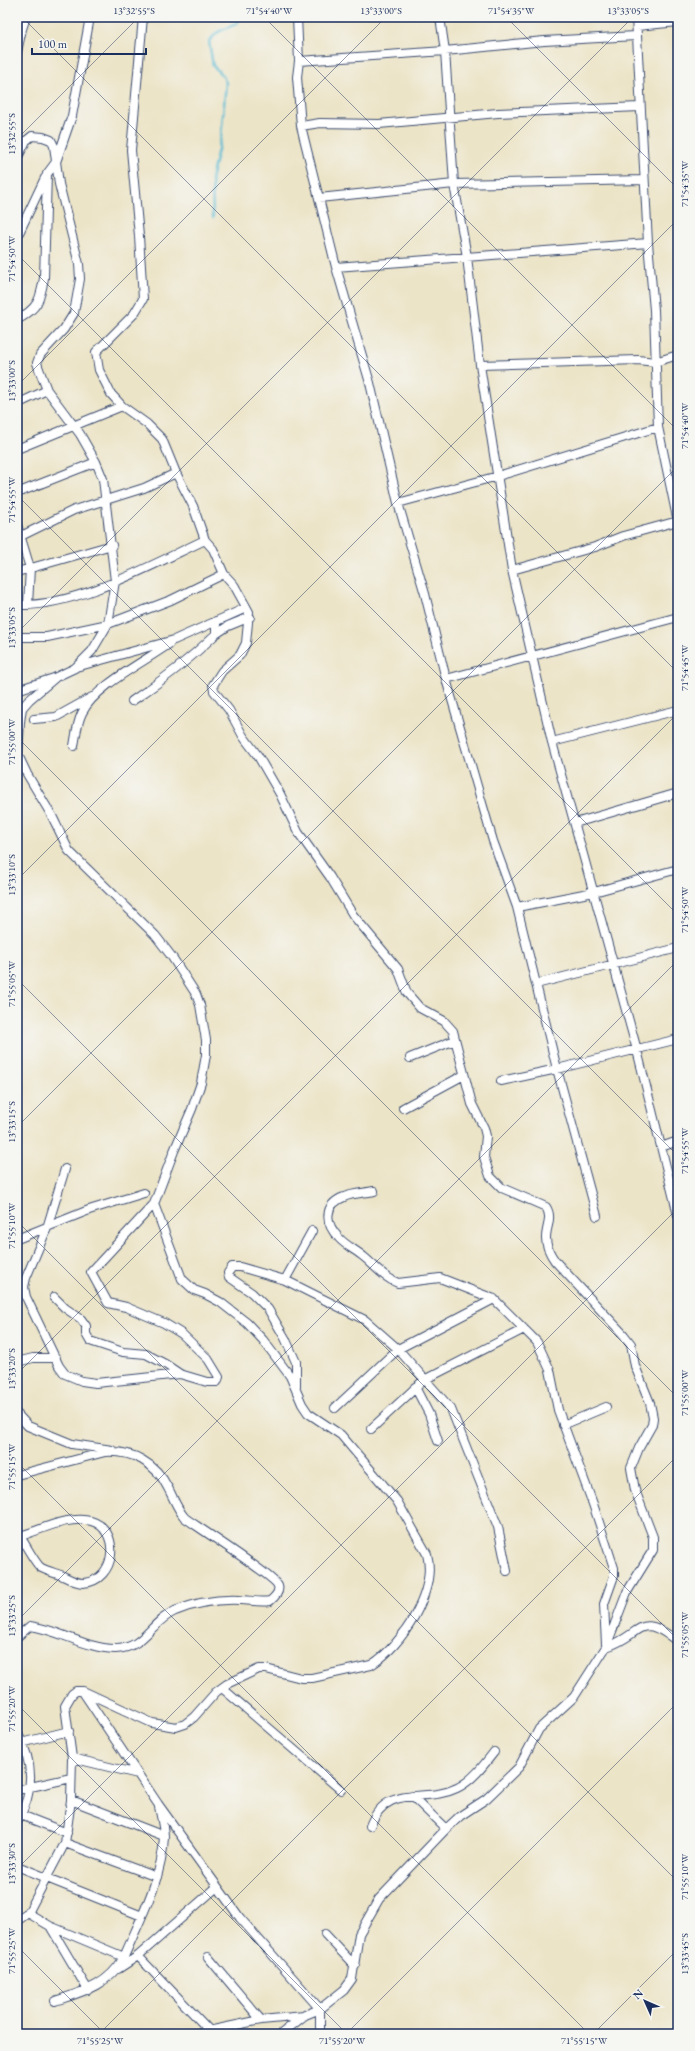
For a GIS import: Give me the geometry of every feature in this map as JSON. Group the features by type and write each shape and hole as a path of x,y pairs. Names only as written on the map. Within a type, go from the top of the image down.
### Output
{"street":[{"path":"17,52 26,17"},
{"path":"17,237 48,174 56,162 72,116 90,17"},
{"path":"143,17 131,150 140,250 142,299 134,314 96,352 96,360 102,379 111,394 122,406 147,424 162,439 176,473 193,506 205,540 213,549 224,574 234,585 250,617 246,643 240,655 217,676 213,685 214,691 229,710 243,736 258,756 280,794 298,832 330,877 353,915 398,969 407,993 420,1008 449,1025 455,1040 472,1104 484,1128 486,1136 484,1157 490,1176 502,1188 546,1207 550,1218 546,1237 549,1252 555,1261 631,1344 635,1366 650,1403 652,1425 639,1448 631,1468 635,1490 653,1537 653,1550 627,1592 606,1647 574,1697 539,1729 519,1766 486,1799 460,1816 446,1829 394,1882 371,1910 358,1934 355,1966 352,1979 344,1990 320,2009 305,2016 281,2034"},
{"path":"297,17 300,61 297,77 301,126 336,267 370,383 398,503 425,594 446,679 493,841 517,907 557,1069 597,1216"},
{"path":"440,17 445,51 454,184 467,257 480,364 512,570 552,742 637,1050 678,1215"},
{"path":"512,570 595,547 623,536 678,522 658,427 654,310 644,180 640,107 641,82 636,36 636,21 678,22"},
{"path":"300,61 445,51 544,41 636,36"},
{"path":"301,126 320,123 379,124 498,113 640,107"},
{"path":"17,148 32,136 43,137 50,140 54,146 59,184 79,264 80,279 74,313 64,329 40,355 38,369 47,390 80,434 96,462 103,479 112,545 115,581 108,624 92,651 76,668"},
{"path":"17,159 26,141"},
{"path":"17,320 34,309 39,302 42,291 44,278 48,174"},
{"path":"319,198 454,184 644,180"},
{"path":"336,267 648,243"},
{"path":"480,364 638,360 655,362 678,355"},
{"path":"17,404 47,390"},
{"path":"17,449 72,425 122,406"},
{"path":"398,503 498,476 658,427"},
{"path":"17,493 96,462"},
{"path":"19,537 74,510 144,488 176,473"},
{"path":"17,524 19,537 30,568 28,605"},
{"path":"17,605 28,605 76,595 115,581 205,540"},
{"path":"17,572 112,545"},
{"path":"17,637 47,637 108,624 171,600 224,574"},
{"path":"17,690 56,677 76,668 174,640 246,608"},
{"path":"132,701 160,683 216,634 250,617"},
{"path":"446,679 678,617"},
{"path":"216,621 216,634"},
{"path":"34,719 56,717 94,696 121,675 174,640"},
{"path":"54,1297 65,1308 81,1319 86,1326 86,1334 90,1341 123,1352 146,1354 180,1374 213,1383 217,1382 219,1377 203,1353 174,1329 126,1307 108,1303 91,1272 154,1204 192,1109 201,1083 206,1055 200,1005 190,984 155,935 69,851 52,816 22,765 18,750 22,708 56,677"},
{"path":"74,746 76,729 82,712 94,696"},
{"path":"552,742 678,710"},
{"path":"575,823 678,793"},
{"path":"517,907 594,892 678,869"},
{"path":"536,984 678,948"},
{"path":"502,1081 678,1039"},
{"path":"410,1058 455,1040"},
{"path":"403,1108 464,1075"},
{"path":"661,1146 678,1141"},
{"path":"65,1169 47,1228 26,1278 24,1287 26,1297 35,1319 59,1366 65,1374 90,1382 147,1379 180,1374"},
{"path":"374,1191 345,1196 338,1200 330,1208 327,1216 330,1227 339,1239 363,1256 391,1281 398,1283 440,1278 494,1299 536,1342 547,1364 563,1425 593,1504 614,1568 614,1576 604,1604 606,1647"},
{"path":"17,1239 89,1210 144,1193"},
{"path":"17,1921 28,1913 65,1843 68,1833 71,1800 72,1758 66,1706 72,1694 76,1691 83,1691 152,1723 176,1727 185,1724 194,1717 222,1688 259,1669 312,1678 371,1665 378,1661 398,1640 412,1620 422,1602 427,1580 429,1563 427,1554 397,1501 341,1435 308,1413 302,1404 296,1386 263,1340 247,1322 220,1302 194,1290 182,1279 154,1204"},
{"path":"285,1280 312,1231"},
{"path":"296,1386 296,1362 275,1321 262,1302 228,1275 230,1269 236,1266 285,1280 364,1320 398,1349 451,1409 498,1527 507,1571"},
{"path":"335,1408 398,1349 494,1299"},
{"path":"371,1429 424,1380 524,1329"},
{"path":"17,1362 33,1358 56,1358"},
{"path":"415,1388 429,1414 438,1441"},
{"path":"563,1425 606,1407"},
{"path":"17,1414 28,1426 72,1444 118,1451 139,1457 160,1475 168,1487 178,1510 185,1518 222,1542 276,1582 279,1587 278,1592 270,1601 223,1600 174,1612 162,1618 138,1643 117,1649 83,1644 40,1628 30,1626 17,1637"},
{"path":"17,1475 105,1452 118,1451"},
{"path":"77,1520 93,1521 105,1531 108,1538 111,1556 109,1565 100,1577 82,1583 75,1581 40,1566 18,1537 61,1523 77,1520"},
{"path":"606,1647 617,1644 640,1629 651,1626 663,1630 678,1642"},
{"path":"222,1688 341,1790"},
{"path":"83,1691 158,1804 240,1918 320,2009 320,2034"},
{"path":"20,1743 69,1731"},
{"path":"17,1732 30,1771 32,1785 19,1818 68,1833"},
{"path":"370,1826 382,1808 401,1797 456,1789 479,1770 494,1752"},
{"path":"72,1758 138,1774"},
{"path":"17,1790 32,1785 71,1778"},
{"path":"412,1796 446,1829"},
{"path":"71,1800 164,1836"},
{"path":"118,1970 158,1877 164,1836 158,1804"},
{"path":"65,1843 158,1877"},
{"path":"17,1866 142,1916"},
{"path":"55,2001 88,1990 104,1981 138,1956 217,1887"},
{"path":"28,1913 50,1926 124,1957"},
{"path":"50,1926 88,1990"},
{"path":"325,1934 355,1966"},
{"path":"138,1956 210,2031"},
{"path":"208,1957 261,2020"},
{"path":"194,2034 261,2020 305,2016"}],"waterway":[{"path":"213,218 212,175 221,137 226,83 223,76 213,66 209,41 218,32 236,24 242,17"}]}
